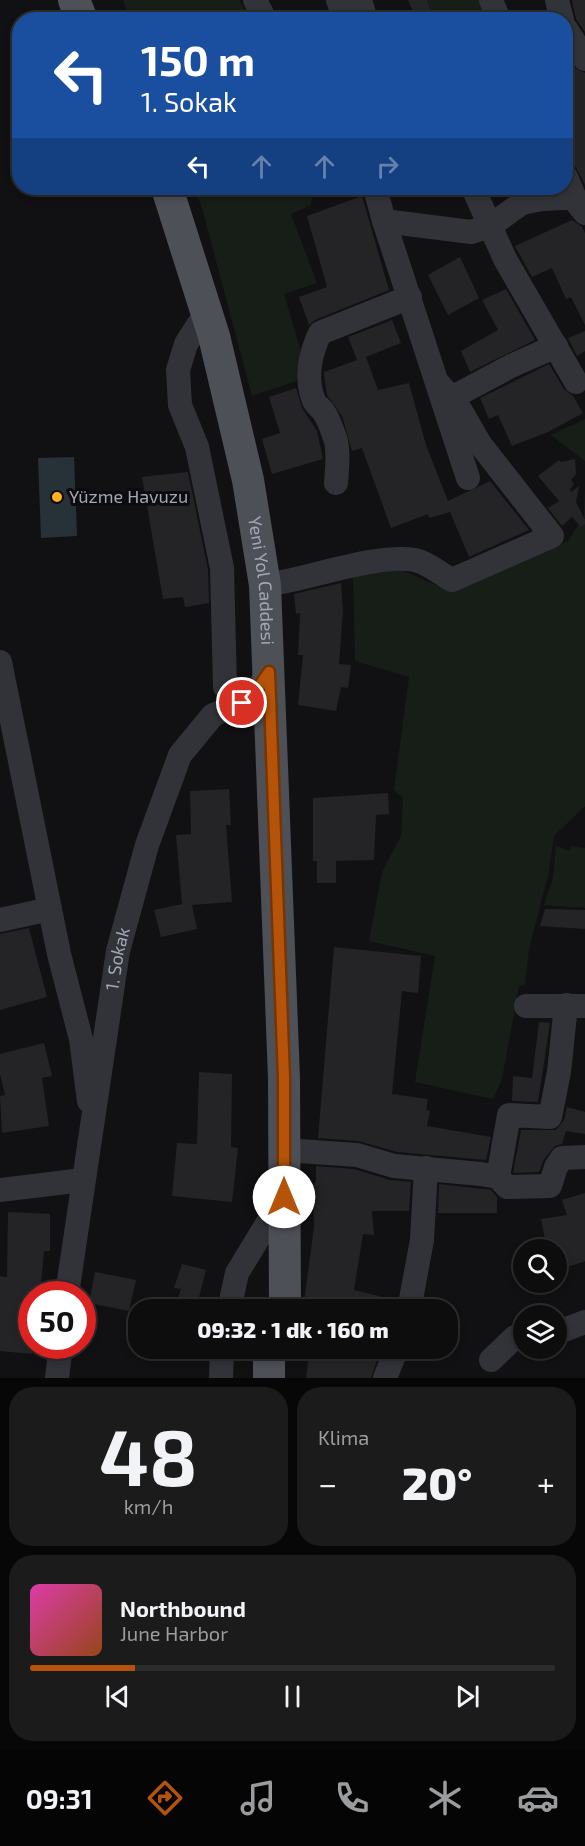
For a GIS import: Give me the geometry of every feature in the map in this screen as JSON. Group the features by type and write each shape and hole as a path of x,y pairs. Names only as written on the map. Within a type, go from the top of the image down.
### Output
{"main road":[{"name":"Yeni Yol Caddesi","path":"156,195 198,325 232,464 253,617 272,1109 273,1214 269,1299"},
{"name":"Yeni Yol Caddesi","path":"169,195 214,336 249,480 265,585 255,690 284,1078 285,1299"},
{"path":"268,1359 269,1378"},
{"path":"283,1378 284,1359"}],"street":[{"path":"573,40 585,59"},
{"path":"377,195 410,297 445,391 468,477"},
{"path":"476,195 506,259 576,382"},
{"path":"384,221 471,232 490,226 522,203 541,199 573,198"},
{"path":"336,483 338,460 335,439 323,412 315,403 309,384 309,369 315,342 320,333 410,297"},
{"path":"445,391 512,366 556,346"},
{"path":"265,585 375,561 400,560 416,560 452,580 552,536 480,444 445,391"},
{"path":"0,662 23,766 50,909 81,1039 92,1124"},
{"name":"1. Sokak","path":"69,1281 118,951 151,834 180,755 213,715 255,690"},
{"path":"0,920 50,909"},
{"path":"498,1177 509,1115 550,1117 576,1006 526,1006"},
{"path":"299,1151 357,1155 394,1166 426,1167 498,1177 507,1187 550,1186 556,1167 562,1158 585,1157"},
{"path":"411,1299 422,1240 426,1167"},
{"path":"0,1190 83,1180"},
{"path":"231,1299 237,1273 273,1214"},
{"path":"567,1329 585,1322"},
{"path":"491,1360 513,1339"},
{"path":"57,1378 59,1359"},
{"path":"221,1378 222,1359"},
{"path":"385,1378 393,1359"}],"shaded area":[{"path":"123,0 239,0 247,12 127,12"},
{"path":"427,0 480,0 486,12 432,12"},
{"path":"197,195 312,195 311,205 291,214 317,283 284,294 300,348 302,379 252,396"},
{"path":"585,419 585,461 551,435"},
{"name":"Yüzme Havuzu","path":"74,457 77,536 41,538 38,458"},
{"path":"585,486 585,806 554,836 548,876 529,949 525,985 519,986 502,1079 493,1099 415,1082 435,956 369,941 382,872 401,836 403,798 394,790 409,677 355,661 353,575 393,566 440,587 456,587 568,541 584,516"},
{"path":"556,846 569,851 571,846 585,848 585,908 544,905 553,878"}],"building":[{"path":"408,0 427,0 432,12 413,12"},
{"path":"572,0 585,0 585,32 576,19"},
{"path":"573,67 585,73 585,185 573,165"},
{"path":"362,196 389,290 315,320 309,325 299,297 327,287 307,216"},
{"path":"572,220 582,227 585,233 585,325 571,297 566,299 552,268 532,277 515,246"},
{"path":"460,257 479,298 448,315 428,275"},
{"path":"506,289 535,340 470,372 461,351 498,330 482,300"},
{"path":"392,320 401,343 366,357 378,390 409,383 426,445 448,501 490,481 529,530 469,557 450,512 429,518 428,514 391,528 362,448 352,451 342,416 327,395 324,372 357,360 348,337"},
{"path":"585,331 585,351 577,356 568,338"},
{"path":"549,364 564,389 573,396 583,413 548,432 512,446 498,415 489,419 480,398"},
{"path":"296,388 302,408 317,431 323,459 272,474 262,439 280,433 269,397"},
{"path":"575,459 576,474 571,480 574,484 570,489 571,492 579,486 576,502 585,520 585,524 581,527 572,517 562,526 548,508 559,501 538,476 559,460 561,462"},
{"path":"188,472 208,570 209,603 185,607 183,597 163,599 142,477"},
{"path":"341,583 343,611 339,664 351,665 348,688 341,687 336,711 298,705 303,655 298,655 300,613 296,614 294,594"},
{"path":"229,789 231,825 226,825 232,902 192,905 197,929 161,937 154,910 182,904 176,835 191,834 190,791"},
{"path":"388,793 389,814 376,815 374,860 336,861 336,883 317,883 317,861 313,861 313,798"},
{"path":"545,909 585,910 585,929 540,926"},
{"path":"29,928 47,997 0,1010 0,934"},
{"path":"334,947 421,956 418,993 402,991 392,1094 428,1099 426,1110 430,1111 427,1126 491,1137 486,1160 397,1152 358,1141 318,1138"},
{"path":"539,1022 550,1023 538,1102 512,1101 513,1076 532,1078"},
{"path":"44,1043 52,1076 42,1078 49,1126 2,1133 0,1096 5,1095 0,1074 0,1054"},
{"path":"199,1072 232,1074 231,1147 238,1148 232,1202 172,1196 177,1143 197,1144"},
{"path":"567,1107 585,1112 585,1134 566,1131 562,1144 555,1146 544,1159 539,1172 513,1173 521,1130 556,1130 564,1120"},
{"path":"316,1166 354,1169 390,1180 411,1182 409,1211 372,1211 374,1235 363,1234 354,1290 392,1299 304,1299 314,1227 313,1185 316,1181"},
{"path":"439,1184 491,1190 497,1197 497,1213 438,1213"},
{"path":"585,1193 585,1261 567,1267 567,1239 545,1239 541,1219 567,1215 562,1200"},
{"path":"8,1212 50,1214 50,1251 44,1251 41,1281 18,1281 18,1353 0,1351 0,1276 7,1277"},
{"path":"182,1264 206,1270 199,1299 178,1299 181,1289 174,1288"},
{"path":"95,1272 136,1280 132,1299 128,1299 128,1311 96,1304 96,1281 93,1281"},
{"path":"309,1359 377,1359 371,1378 306,1378"}],"place":[{"name":"Yüzme Havuzu","path":"57,497"}],"route":[{"path":"242,703 254,694 269,672 284,1078 284,1197"}]}
